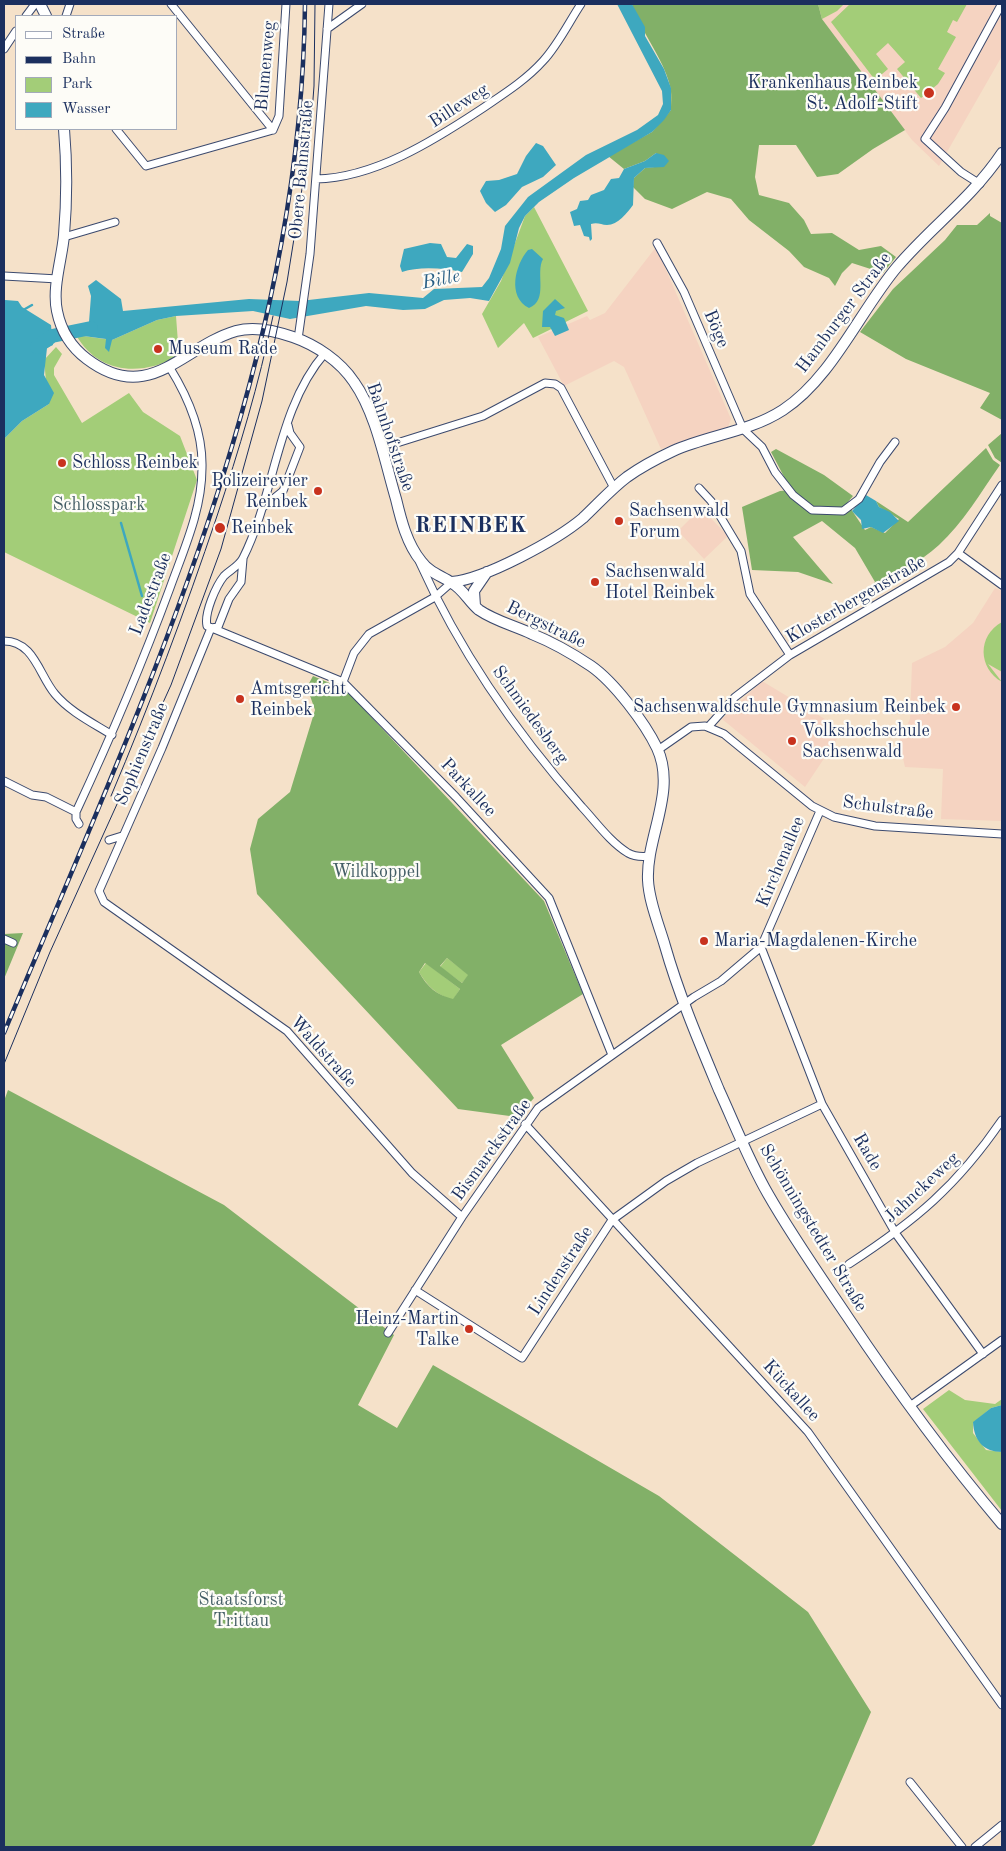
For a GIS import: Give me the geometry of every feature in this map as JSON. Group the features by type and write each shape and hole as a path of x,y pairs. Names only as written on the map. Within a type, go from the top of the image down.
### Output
{"main road":[{"path":"58,279 64,237 67,174 64,130"},
{"name":"Hamburger Straße","path":"452,582 478,575 556,537 581,519 628,476 674,451 743,430 783,410 815,382 834,359 866,306 898,265 980,184 1002,153"},
{"name":"Bahnhofstraße","path":"58,279 56,299 60,322 74,347 102,369 129,376 151,374 170,368 215,340 237,331 256,329 307,342 325,354 344,370 356,384 381,448 409,542 418,558 435,575 452,582"},
{"path":"476,607 474,591 481,578 489,570"},
{"path":"463,594 464,586 478,575"},
{"name":"Bergstraße","path":"452,582 476,607 592,666 638,719 658,750"},
{"name":"Schönningstedter Straße","path":"658,750 664,773 660,814 650,856 648,879 650,892 684,1004 742,1142 767,1192 795,1238 910,1406 1002,1524"}],"street":[{"path":"27,15 35,4"},
{"path":"117,130 146,166 273,130 171,4"},
{"name":"Blumenweg","path":"273,130 279,116 286,4"},
{"name":"Obere Bahnstraße","path":"298,339 316,178 329,4"},
{"path":"328,30 362,4"},
{"name":"Billeweg","path":"316,178 334,178 346,175 403,156 433,142 529,76 545,59 581,4"},
{"path":"980,184 961,172 925,139 945,108 1000,7"},
{"path":"4,49 15,32"},
{"path":"64,237 115,222"},
{"name":"Böge","path":"657,243 684,292 743,430"},
{"path":"4,276 58,279"},
{"name":"Sophienstraße","path":"243,559 219,583 207,617 207,626 211,628 218,627 229,599 241,582 243,559 288,424 308,377 325,354"},
{"name":"Ladestraße","path":"76,812 112,735 157,622 189,535 201,494 202,466 198,434 187,401 170,368"},
{"path":"381,448 483,416 533,388 545,383 555,384 561,388 614,488"},
{"name":"Sophienstraße","path":"259,513 269,501 283,491 300,447 290,434 288,424"},
{"path":"743,430 762,447 775,472 793,496 812,510 821,512 838,513 854,504 865,491 880,462 895,442"},
{"name":"Klosterbergenstraße","path":"709,726 712,720 740,692 790,655 939,570 958,553 1002,485"},
{"path":"699,488 720,516 741,552 750,594 790,655"},
{"path":"958,553 1002,584"},
{"name":"Schmiedesberg","path":"418,558 436,597 511,719 567,790 623,849 637,857 650,856"},
{"path":"343,682 354,653 369,634 436,597 452,582"},
{"name":"Sophienstraße","path":"99,891 162,748 211,628"},
{"name":"Parkallee","path":"211,628 343,682 456,797 549,898 612,1055"},
{"path":"4,641 13,641 22,645 32,656 54,694 70,709 112,735"},
{"path":"658,750 691,727 709,726"},
{"name":"Schulstraße","path":"709,726 724,734 820,811 834,817 875,826 1002,834"},
{"path":"4,780 32,796 46,797 76,812 76,819 79,824"},
{"name":"Kirchenallee","path":"684,1004 721,982 761,947 820,811"},
{"path":"109,840 122,836"},
{"name":"Waldstraße","path":"99,891 104,902 288,1031 412,1173 462,1217"},
{"path":"4,939 13,944"},
{"name":"Rade","path":"761,947 822,1104 896,1234 983,1354"},
{"name":"Bismarckstraße","path":"388,1332 462,1217 525,1124 538,1108 684,1004"},
{"name":"Lindenstraße","path":"415,1290 522,1358 612,1220 666,1181 697,1163 822,1104"},
{"name":"Jahnckeweg","path":"849,1264 896,1234 949,1188 1002,1120"},
{"name":"Kückallee","path":"525,1124 808,1432 1002,1705"},
{"path":"910,1406 1002,1340"},
{"path":"910,1782 962,1847"},
{"path":"975,1847 1002,1825"}],"shaded area":[{"name":"Krankenhaus Reinbek St. Adolf-Stift","path":"818,4 1002,4 1002,56 939,166 912,140 822,19"},
{"path":"656,247 731,419 728,427 661,449 624,367 614,361 564,386 538,337 587,316 590,320 605,313"},
{"path":"701,508 728,536 704,559 678,531"},
{"name":"Sachsenwaldschule Gymnasium Reinbek","path":"995,588 1002,591 1002,821 941,819 943,769 905,767 899,741 910,719 912,663 945,647 973,623"},
{"name":"Volkshochschule Sachsenwald","path":"762,681 843,730 805,787 722,719"}],"green space":[{"path":"632,4 818,4 822,19 905,130 873,149 838,174 817,177 796,145 759,145 755,177 759,195 789,203 804,220 811,234 832,233 859,250 881,246 896,257 883,273 852,263 842,273 835,286 829,278 804,267 789,251 749,220 731,199 707,192 672,209 645,199 633,187 634,178 645,168 664,166 656,153 645,161 624,169 608,156 652,132 671,110 671,89 667,75"},
{"path":"818,4 844,4 837,11 822,19"},
{"path":"850,4 967,4 957,22 953,20 947,32 956,37 938,69 945,73 938,84 921,98 897,69 905,62 888,43 876,54 888,69 875,80 831,22"},
{"path":"534,207 588,311 533,338 524,323 498,348 482,314 501,281 525,216"},
{"path":"990,213 990,216 1002,223 1002,420 980,408 990,393 906,359 860,332 893,289 945,240 957,225 977,225"},
{"path":"176,316 179,356 151,367 122,368 109,364 97,358 76,335 112,340 157,320"},
{"name":"Schlosspark","path":"56,347 62,354 54,368 54,375 82,423 129,393 143,412 180,436 197,480 150,623 4,552 4,439 22,421 49,404 45,359"},
{"path":"1002,433 1002,463 995,458 988,445"},
{"path":"986,448 993,460 1000,465 956,527 923,558 872,589 875,582 855,548 822,521 793,537 833,584 798,572 752,570 742,507 780,491 791,490 771,452 776,449 824,475 853,496 847,503 865,530 871,527 885,533 899,519 879,507 876,501 908,522"},
{"path":"1002,622 1002,672 988,664 1002,682 988,669 984,652 988,635"},
{"name":"Wildkoppel","path":"313,676 346,690 544,901 583,994 501,1045 534,1098 517,1117 458,1109 257,894 250,849 258,819 290,792 315,710 307,687","holes":["447,958 468,975 462,983 440,966","425,963 460,989 453,999 437,993 425,982 419,972"]},
{"path":"23,933 4,979 4,934"},
{"path":"447,958 469,975 462,983 440,967"},
{"path":"426,963 460,989 453,1000 437,993 422,977 419,972"},
{"name":"Staatsforst Trittau","path":"8,1090 224,1205 394,1335 358,1405 397,1428 433,1365 659,1496 808,1612 871,1712 814,1844 810,1847 4,1847 4,1101"},
{"path":"949,1390 965,1400 995,1404 1002,1399 1002,1405 991,1408 973,1423 973,1433 986,1450 1002,1452 1002,1511 923,1409"}],"water":[{"path":"617,4 632,4 645,27 645,36 664,69 671,88 671,110 652,132 574,178 539,202 525,216 519,228 510,263 489,301 470,298 444,300 425,309 403,310 366,306 290,319 253,311 176,316 157,320 112,340 109,352 105,348 106,339 76,335 73,331 89,322 91,296 88,286 96,280 121,299 123,311 249,299 300,301 369,293 423,298 434,289 482,287 489,278 501,249 505,226 528,197 586,155 637,130 658,115 663,104 662,91"},
{"path":"536,143 543,146 556,165 543,177 522,187 506,205 495,212 486,203 480,191 486,181 499,180 517,174 526,156"},
{"path":"656,153 664,155 669,161 664,167 645,168 634,178 633,205 615,223 607,225 591,224 592,239 590,241 589,237 584,236 580,225 574,226 570,212 577,209 580,201 588,200 591,195 604,190 611,179 619,178 624,169 645,161"},
{"path":"430,243 441,244 447,257 456,258 467,244 473,246 473,254 462,272 432,268 402,272 400,266 404,249"},
{"path":"532,249 543,259 540,271 540,293 535,304 529,308 522,303 518,296 515,280 523,256 528,250"},
{"path":"4,291 5,300 18,301 22,307 51,325 53,345 47,348 44,375 54,393 49,404 22,421 4,439"},
{"path":"555,299 565,308 556,311 555,315 564,318 569,330 555,336 550,327 542,327 543,311"},
{"path":"866,495 899,521 883,533 871,527 862,529 861,520 852,511"},
{"path":"1002,1405 1002,1452 990,1450 981,1444 975,1435 973,1422 991,1408"}],"waterway":[{"path":"25,309 32,305"},
{"name":"Bille","path":"37,347 52,336 91,328"},
{"path":"121,523 142,596"}],"tram line":[{"path":"4,1064 50,952 171,685 221,549 262,401 287,282 310,139 314,86 315,4"},
{"path":"111,796 167,657 217,516 248,417 273,316"}],"railway":[{"path":"4,1033 109,784 159,658 205,532 244,403 276,273 297,140 305,4"}],"place":[{"name":"Krankenhaus Reinbek St. Adolf-Stift","path":"929,93"},
{"name":"Museum Rade","path":"158,349"},
{"name":"Schloss Reinbek","path":"62,463"},
{"name":"Polizeirevier Reinbek","path":"318,491"},
{"name":"Sachsenwald Forum","path":"619,521"},
{"name":"Reinbek","path":"220,528"},
{"name":"Sachsenwald Hotel Reinbek","path":"595,582"},
{"name":"Amtsgericht Reinbek","path":"240,699"},
{"name":"Sachsenwaldschule Gymnasium Reinbek","path":"956,707"},
{"name":"Volkshochschule Sachsenwald","path":"792,741"},
{"name":"Maria-Magdalenen-Kirche","path":"704,941"},
{"name":"Heinz-Martin Talke","path":"469,1329"}],"district":[{"name":"REINBEK","path":"471,526"}]}
